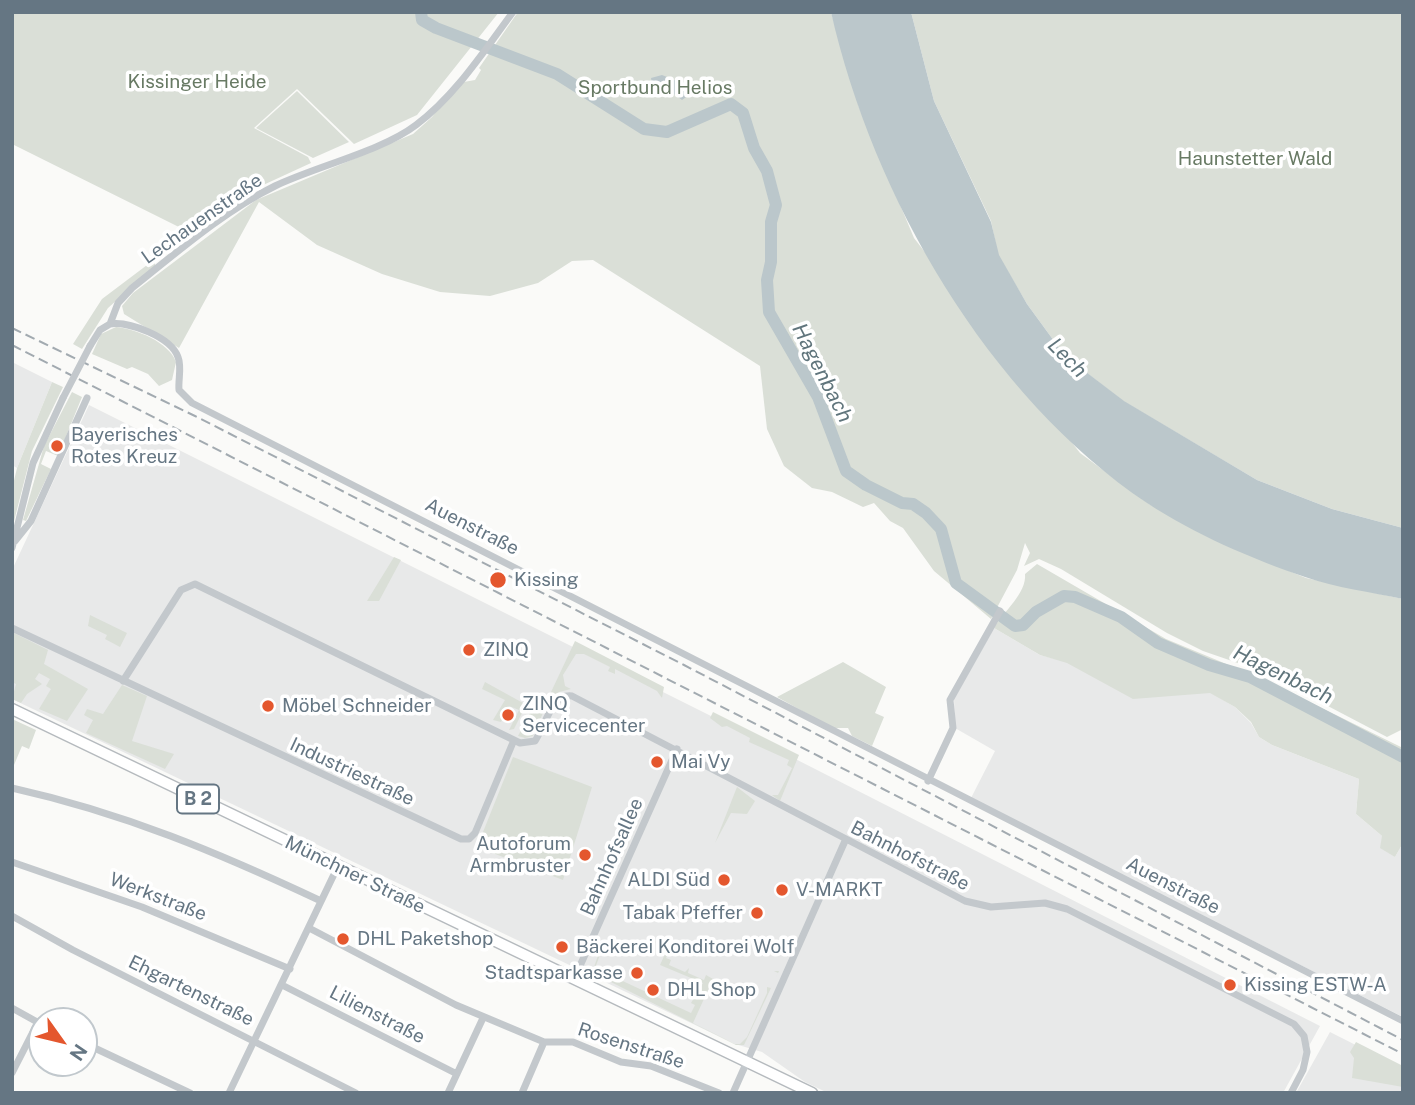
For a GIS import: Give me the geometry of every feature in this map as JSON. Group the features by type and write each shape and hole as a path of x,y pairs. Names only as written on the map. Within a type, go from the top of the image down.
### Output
{"main road":[{"name":"Münchner Straße","path":"12,709 812,1093"}],"street":[{"name":"Lechauenstraße","path":"13,545 33,463 63,398 100,330 110,324 118,303 132,288 254,198 330,162 402,135 416,126 444,99 513,12"},
{"name":"Auenstraße","path":"110,324 129,325 172,347 180,362 179,390 192,403 928,781 1403,1021"},
{"name":"Lechauenstraße","path":"13,545 31,521 87,398"},
{"path":"123,681 181,590 195,584 513,740"},
{"path":"928,781 953,728 950,700 1000,611"},
{"name":"Industriestraße","path":"12,628 461,839 469,839 475,833 513,740"},
{"name":"Bahnhofstraße","path":"513,740 525,744 535,741 558,699 565,695 572,696 677,749 845,841 976,905 999,907 1033,902 1067,909 1223,990 1286,1019 1299,1029 1307,1044 1303,1070 1293,1092"},
{"name":"Bahnhofsallee","path":"575,978 677,749"},
{"path":"12,788 90,807 229,857 321,901"},
{"path":"733,1093 845,841"},
{"name":"Werkstraße","path":"12,862 142,906 290,969"},
{"path":"229,1093 338,866"},
{"name":"Ehgartenstraße","path":"12,916 73,950 356,1093"},
{"name":"Rosenstraße","path":"309,928 483,1018 544,1042 573,1042 621,1062 651,1066 719,1093"},
{"name":"Lilienstraße","path":"282,985 457,1074"},
{"path":"12,1008 28,1015"},
{"path":"448,1093 483,1018"},
{"path":"523,1093 544,1042"},
{"path":"12,1073 28,1044"},
{"path":"98,1050 190,1093"},
{"path":"165,1093 169,1083"}],"shaded area":[{"path":"12,362 52,382 17,468 12,465"},
{"path":"89,405 709,715 1320,1026 1283,1093 828,1093 805,1082 762,1052 735,1044 12,699 12,570"},
{"path":"994,628 1040,655 1067,662 1094,676 1210,692 1235,707 1251,723 1259,737 1272,745 1359,779 1356,814 1382,836 1395,857 1403,843 1403,1017 971,798 995,751 955,728 954,699"},
{"path":"1330,1032 1403,1069 1403,1093 1296,1093"}],"green space":[{"name":"Kissinger Heide","path":"12,12 499,12 417,115 354,144 297,89 254,128 308,157 311,163 261,186 193,234 12,144"},
{"name":"Sportbund Helios","path":"518,12 831,12 859,107 914,238 1080,453 1149,504 1220,542 1306,578 1403,599 1403,729 1387,737 1261,671 1203,651 1167,633 1061,569 1039,559 1024,566 1030,553 1025,543 1017,570 991,619 934,571 903,528 890,521 874,503 863,507 832,492 812,488 784,466 767,429 760,366 593,260 572,261 538,283 490,296 440,292 382,274 317,245 259,202 179,348 124,314 122,306 133,293 256,200 413,134 432,117 458,83 475,80 481,70 479,68"},
{"name":"Haunstetter Wald","path":"911,12 1403,12 1403,528 1332,509 1257,480 1123,401 1065,356 1027,304 998,255 991,221 934,101"},
{"path":"297,91 349,142 313,158 256,128"},
{"path":"155,259 155,266 108,308 82,349 73,344 102,299"},
{"path":"116,327 133,330 166,348 176,362 172,380 159,386 148,374 132,367 127,369 92,354 101,334"},
{"path":"52,382 63,387 32,451 12,529 12,489 17,468"},
{"path":"72,392 82,397 58,456 46,451 41,464 51,469 26,521 23,520 44,446"},
{"path":"394,557 401,560 379,601 367,601"},
{"path":"1037,564 1166,639 1265,680 1403,748 1403,755 1251,676 1209,663 1159,641 1123,617 1067,593 1045,605 1045,611 1065,598 1108,613 1157,645 1249,679 1403,759 1403,843 1395,857 1380,848 1382,836 1356,814 1359,779 1272,745 1259,737 1251,722 1235,707 1210,693 1133,699 1067,663 1040,655 994,628 1018,595 1025,581 1025,574"},
{"path":"90,615 127,633 120,647 105,639 107,635 88,626"},
{"path":"12,632 48,650 44,664 88,689 67,721 39,709 51,689 46,686 50,679 39,673 35,679 42,684 27,694 21,703 12,699 16,684 12,682"},
{"path":"575,641 664,687 662,698 657,691 615,669 615,674 608,671 610,667 584,654 576,654 563,675 565,686 571,689 559,692 548,709 545,708 533,736 518,736 531,711 544,707"},
{"path":"843,662 886,687 875,713 884,717 872,746 852,736 848,728 833,728 777,697"},
{"path":"485,682 523,703 524,709 514,729 509,730 519,710 509,706 501,722 493,720 505,700 482,689"},
{"path":"122,685 147,696 132,741 174,754 165,769 86,733 93,720 84,715 87,709 103,714"},
{"path":"713,712 799,755 780,801 772,795 778,795 792,768 787,765 789,760 749,742 750,738 727,726 722,727 710,718"},
{"path":"12,719 36,730 29,749 22,746 14,765"},
{"path":"513,757 592,787 563,880 477,847"},
{"path":"737,787 755,801 747,814 731,813 715,843"},
{"path":"603,941 605,942 595,968 691,1013 695,1005 691,1003 703,983 660,965 670,943 673,942 666,958 671,960 669,965 685,972 689,968 688,973 704,980 706,975 713,979 693,1023 735,1044 740,1044 747,1037 767,993 767,987 771,988 744,1045 736,1045 601,977 594,967"},
{"path":"1356,1042 1403,1066 1403,1087 1352,1078 1354,1058 1350,1052"}],"water":[{"name":"Lech","path":"831,12 911,12 934,101 991,222 999,255 1027,304 1065,356 1124,401 1257,480 1332,509 1403,528 1403,599 1305,577 1244,554 1184,525 1147,503 1089,459 1036,407 988,349 945,287 908,220 876,152 850,82"},
{"path":"662,75 694,88 692,93 682,100 670,91 653,89 651,78"}],"waterway":[{"name":"Hagenbach","path":"421,12 422,20 436,28 557,74 644,129 667,132 731,104 743,113 754,148 767,171 776,205 771,222 771,262 767,280 769,312 818,397 846,471 866,485 902,503 913,504 926,513 941,529 956,583 1015,626 1023,625 1036,612 1064,596 1075,597 1121,617 1158,643 1209,665 1250,677 1403,757"}],"railway":[{"path":"12,328 195,416 684,665 1403,1040"},
{"path":"12,345 1403,1054"}],"place":[{"name":"Bayerisches Rotes Kreuz","path":"57,446"},
{"name":"Kissing","path":"498,580"},
{"name":"ZINQ","path":"469,650"},
{"name":"Möbel Schneider","path":"268,706"},
{"name":"ZINQ Servicecenter","path":"508,715"},
{"name":"Mai Vy","path":"657,762"},
{"name":"Autoforum Armbruster","path":"585,855"},
{"name":"ALDI Süd","path":"724,880"},
{"name":"V-MARKT","path":"782,890"},
{"name":"Tabak Pfeffer","path":"757,913"},
{"name":"DHL Paketshop","path":"343,939"},
{"name":"Bäckerei Konditorei Wolf","path":"562,947"},
{"name":"Stadtsparkasse","path":"637,973"},
{"name":"Kissing ESTW-A","path":"1230,985"},
{"name":"DHL Shop","path":"653,990"}]}
